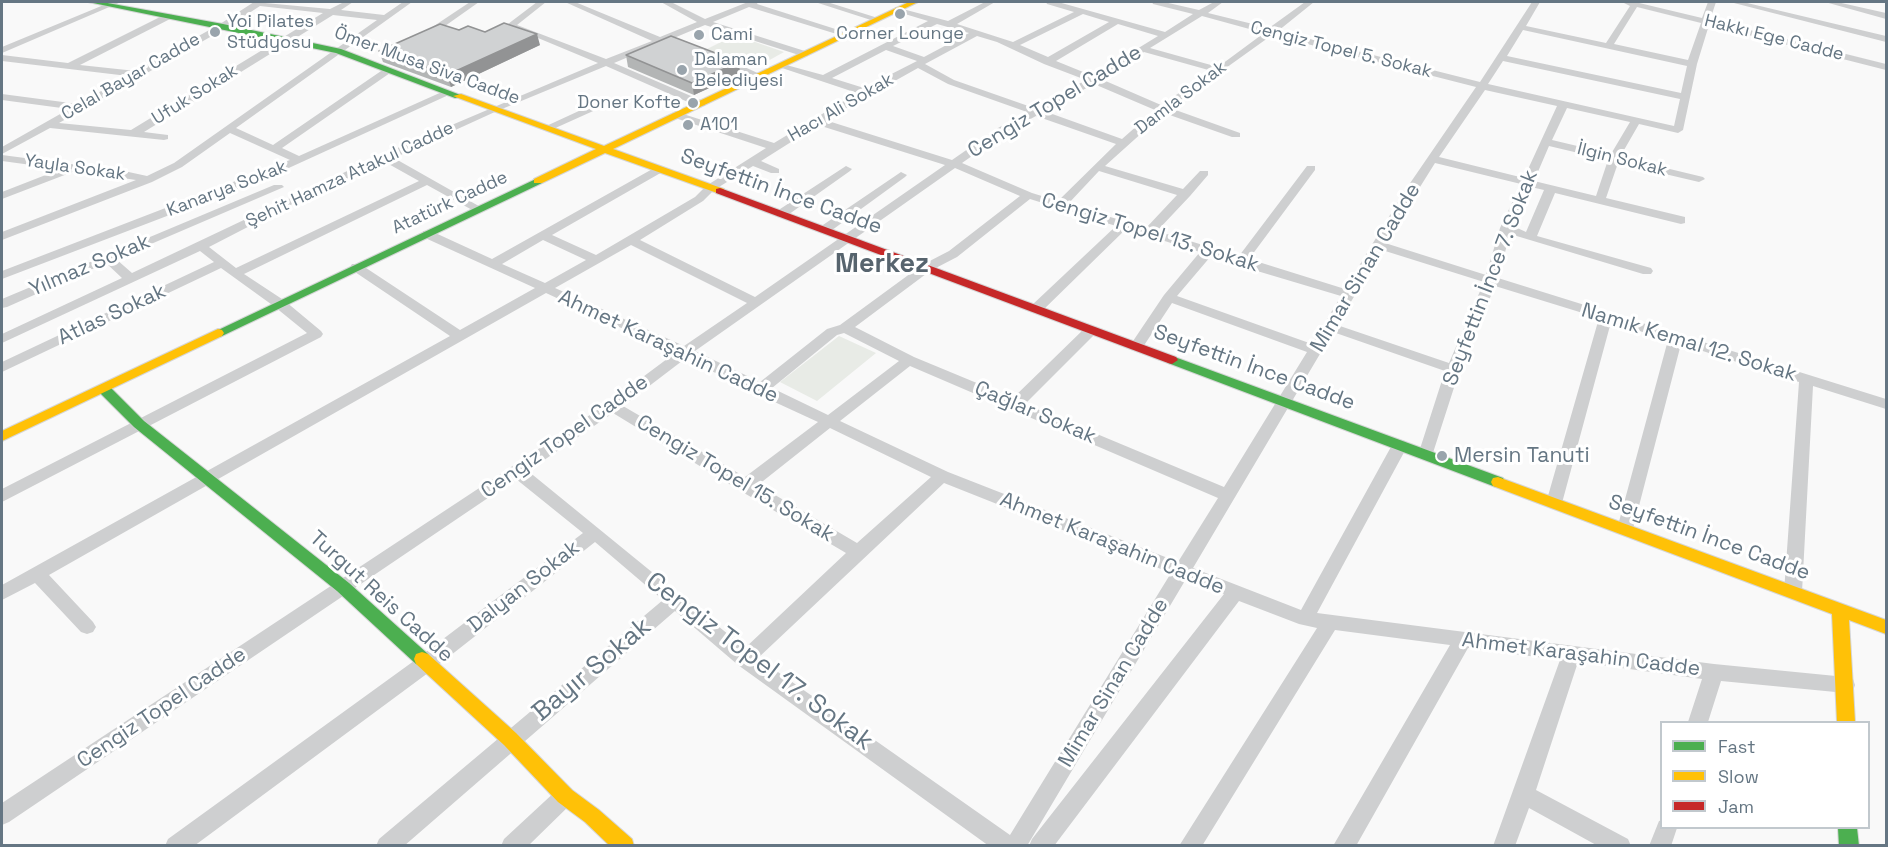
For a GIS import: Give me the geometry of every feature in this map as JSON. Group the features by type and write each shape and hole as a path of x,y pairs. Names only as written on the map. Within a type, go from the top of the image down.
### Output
{"main road":[{"name":"Ömer Musa Siva Cadde","path":"92,2 113,3 223,26 374,61 387,71 606,149"},
{"name":"Atatürk Cadde","path":"3,433 103,388 914,2"},
{"name":"Seyfettin İnce Cadde","path":"606,149 1887,627"},
{"name":"Turgut Reis Cadde","path":"103,388 139,424 344,587 425,664 510,739 565,796 592,816 625,846"},
{"path":"1840,610 1846,685 1846,721"},
{"path":"1848,829 1849,846"}],"street":[{"path":"258,2 385,18"},
{"name":"Celal Bayar Cadde","path":"4,146 48,125 223,26 258,2"},
{"name":"Ufuk Sokak","path":"133,134 284,39 349,2"},
{"path":"2,236 148,180 178,165 408,2"},
{"path":"416,40 434,32 475,2"},
{"path":"542,2 511,26 606,62 701,104"},
{"path":"569,2 658,40"},
{"path":"665,2 704,22 805,54"},
{"path":"732,2 748,4 846,34"},
{"path":"819,2 877,19"},
{"path":"948,25 991,2"},
{"path":"1050,2 1166,35"},
{"name":"Cengiz Topel 5. Sokak","path":"1156,2 1482,86 1678,130 1684,97"},
{"name":"Cengiz Topel Cadde","path":"2,815 614,406 685,352 1002,130 1034,110 1093,80 1219,2"},
{"name":"Damla Sokak","path":"1061,204 1097,167 1162,109 1220,70 1310,2"},
{"name":"Mimar Sinan Cadde","path":"1015,846 1410,192 1536,2"},
{"path":"1501,58 1684,97 1712,2"},
{"path":"1734,2 1887,39"},
{"path":"1829,2 1887,16"},
{"path":"2,50 113,3"},
{"path":"1608,46 1631,3"},
{"name":"Hakkı Ege Cadde","path":"1631,3 1887,68"},
{"name":"Şehit Hamza Atakul Cadde","path":"2,339 385,157 493,109 748,4"},
{"path":"898,9 1011,46 1162,109 1236,135"},
{"path":"1011,46 1080,12"},
{"path":"70,66 169,16"},
{"path":"823,79 935,21"},
{"path":"1047,62 1115,22"},
{"path":"1519,27 1692,64"},
{"name":"Hacı Ali Sokak","path":"2,593 631,240 699,199 710,188 774,147 865,92 976,33"},
{"path":"885,47 922,62 951,82 1123,143"},
{"path":"1142,49 1220,70"},
{"path":"710,55 759,75"},
{"path":"2,58 135,74"},
{"path":"782,65 865,92"},
{"path":"274,149 387,71"},
{"name":"Kanarya Sokak","path":"2,276 265,175 448,93"},
{"path":"2,96 79,107"},
{"path":"547,128 607,101"},
{"name":"Seyfettin İnce 7. Sokak","path":"1426,455 1454,369 1491,281 1506,228 1563,105"},
{"path":"676,115 774,147"},
{"name":"Cengiz Topel 13. Sokak","path":"817,121 954,165 1028,195 1348,294"},
{"path":"1600,200 1614,158 1636,121"},
{"path":"48,125 164,136"},
{"path":"229,129 299,160"},
{"name":"İlgin Sokak","path":"1546,142 1698,179"},
{"path":"385,157 478,209"},
{"name":"Yayla Sokak","path":"2,158 124,174 148,180"},
{"path":"1432,159 1681,220"},
{"path":"752,161 775,171"},
{"path":"1097,167 1186,195"},
{"path":"2,196 74,168"},
{"path":"1241,262 1311,168"},
{"path":"491,265 660,169"},
{"path":"781,214 846,169"},
{"path":"1150,231 1186,195 1204,172"},
{"path":"265,175 279,187 298,197"},
{"path":"824,230 902,175"},
{"path":"235,273 427,181"},
{"name":"Yılmaz Sokak","path":"2,304 279,187"},
{"path":"1530,238 1551,188"},
{"path":"760,390 832,332 845,328 926,268 953,254 1028,195"},
{"path":"1036,309 1124,225"},
{"path":"1506,228 1530,238 1647,271"},
{"name":"Ahmet Karaşahin Cadde","path":"427,234 685,352 942,476 1305,619 1714,672 1846,685"},
{"path":"543,236 595,259"},
{"path":"631,240 758,303"},
{"name":"Namık Kemal 12. Sokak","path":"1379,245 1887,404"},
{"path":"2,496 316,334 201,246"},
{"path":"1136,347 1169,298 1208,251"},
{"path":"109,259 131,279"},
{"name":"Atlas Sokak","path":"2,368 222,263"},
{"path":"356,267 460,336"},
{"path":"1169,298 1316,350"},
{"path":"1554,503 1606,317"},
{"path":"1330,327 1454,369"},
{"name":"Çağlar Sokak","path":"845,328 909,360 1227,495"},
{"path":"1015,405 1091,330"},
{"path":"1625,529 1675,339"},
{"path":"745,486 909,360"},
{"path":"1793,592 1806,378"},
{"name":"Cengiz Topel 15. Sokak","path":"614,406 858,552"},
{"path":"1305,619 1400,445"},
{"name":"Cengiz Topel 17. Sokak","path":"517,471 745,659 1008,846"},
{"path":"745,659 942,476"},
{"name":"Dalyan Sokak","path":"176,846 425,664 595,533"},
{"path":"37,574 87,627"},
{"path":"1040,846 1235,592"},
{"name":"Bayır Sokak","path":"387,846 674,601"},
{"path":"1190,846 1330,622"},
{"path":"1344,846 1462,641"},
{"path":"1504,846 1524,795 1572,652"},
{"path":"1699,721 1714,672"},
{"path":"1524,795 1620,846"},
{"path":"512,846 565,796"},
{"path":"1660,846 1666,829"}],"shaded area":[{"path":"735,35 784,52 757,67 707,49"},
{"path":"839,336 876,353 817,401 780,382"}],"building":[{"path":"504,23 537,34 447,75 379,51 440,24 459,30 468,26 485,32"},
{"path":"671,36 739,62 692,83 626,55"}],"traffic: fast":[{"path":"92,2 223,26 338,51 458,96"},
{"path":"218,333 538,181"},
{"path":"1172,360 1498,482"},
{"path":"103,388 139,424 343,587 422,659"},
{"path":"1848,829 1849,846"}],"traffic: slow":[{"path":"538,181 914,2"},
{"path":"458,96 720,191"},
{"path":"2,436 218,333"},
{"path":"1498,482 1886,627"},
{"path":"1840,610 1846,721"},
{"path":"422,659 510,739 565,796 592,816 625,846"}],"traffic: jam":[{"path":"720,191 1172,360"}],"place":[{"name":"Corner Lounge","path":"900,14"},
{"name":"Yoi Pilates Stüdyosu","path":"215,32"},
{"name":"Cami","path":"699,35"},
{"name":"Dalaman Belediyesi","path":"682,70"},
{"name":"Doner Kofte","path":"693,103"},
{"name":"A101","path":"688,125"},
{"name":"Mersin Tanuti","path":"1442,456"}],"district":[{"name":"Merkez","path":"882,265"}]}
